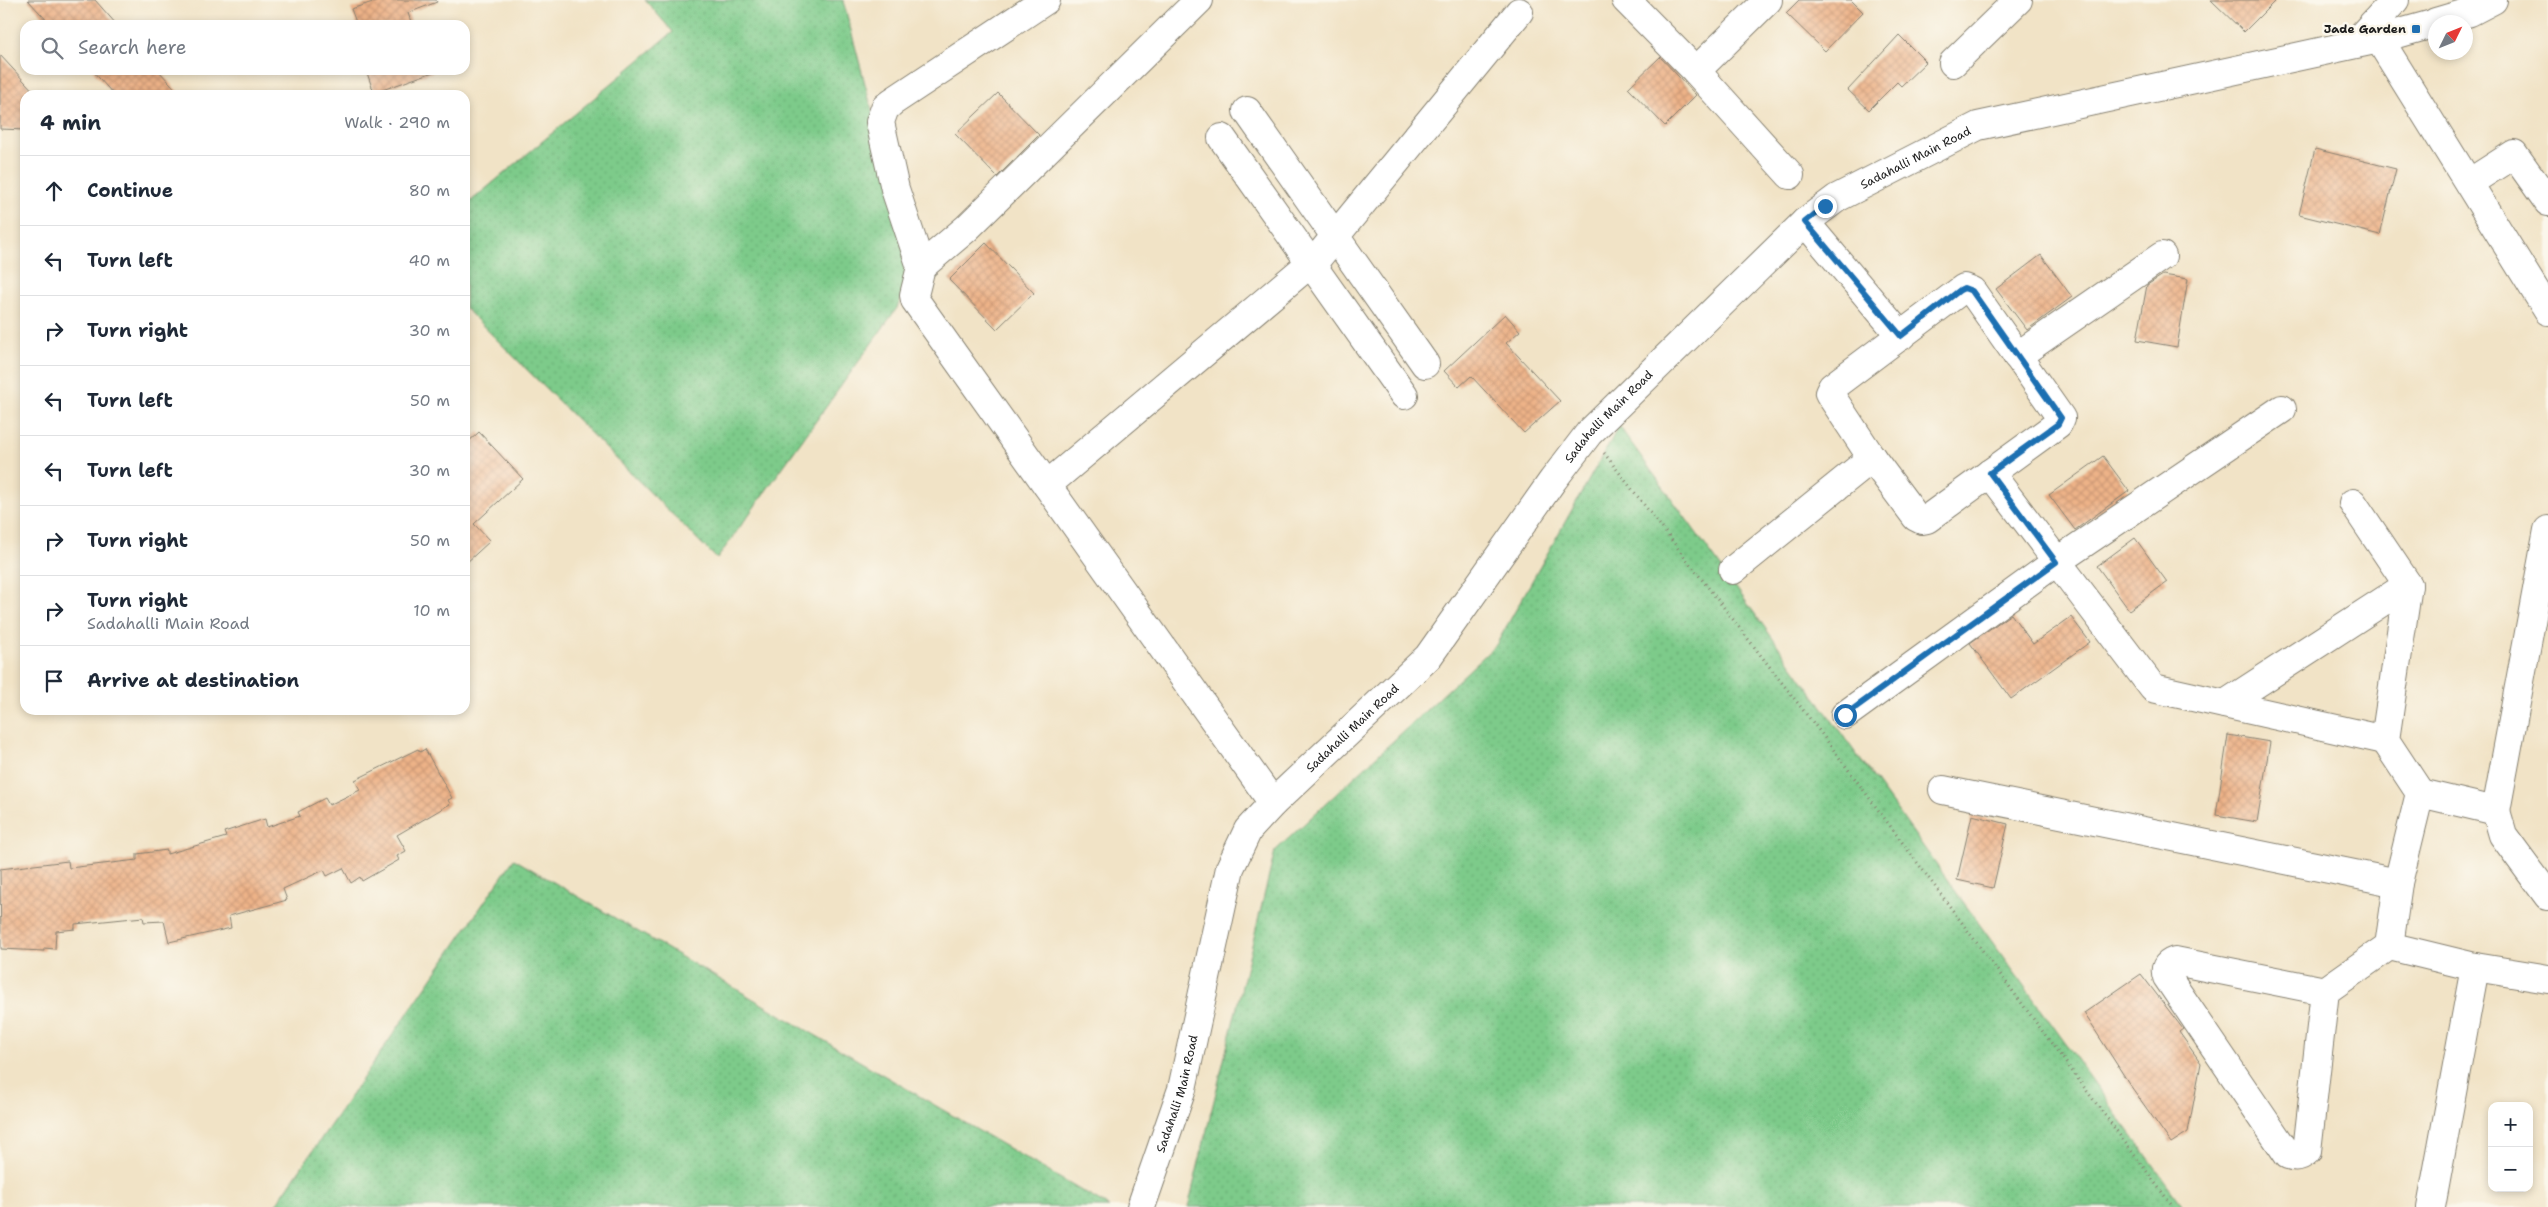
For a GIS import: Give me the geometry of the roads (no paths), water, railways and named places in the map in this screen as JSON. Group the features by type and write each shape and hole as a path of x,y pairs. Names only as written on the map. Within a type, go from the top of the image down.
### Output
{"street":[{"path":"1046,0 892,102 882,114 880,122 895,189 921,267 914,295 915,300 1273,803"},
{"path":"921,267 967,228 1199,0"},
{"path":"1626,0 1696,71 1790,175"},
{"path":"1696,71 1768,0"},
{"path":"1953,64 2018,0"},
{"path":"2395,0 2367,41 2469,183 2548,311"},
{"name":"Sadahalli Main Road","path":"2461,15 2493,0"},
{"path":"1047,485 1311,263 1335,237 1519,12"},
{"name":"Sadahalli Main Road","path":"1141,1207 1182,1089 1230,868 1248,830 1273,803 1428,657 1547,488 1589,433 1805,222 1837,198 1978,126 2367,41 2428,25"},
{"path":"1246,111 1425,364"},
{"path":"1222,138 1404,395"},
{"path":"2469,183 2514,154 2548,202"},
{"path":"1805,222 1901,336"},
{"path":"2017,356 2162,256"},
{"path":"1968,289 1972,291 2061,418 2058,424 1927,519 1922,520 1916,517 1872,458 1829,393 1832,387 1901,336 1960,290 1968,289"},
{"path":"1845,715 2056,562 2282,409"},
{"path":"1733,570 1872,458"},
{"path":"1990,473 2153,688 2385,740"},
{"path":"2353,503 2408,585 2385,740 2420,793 2496,811"},
{"path":"2548,530 2496,811 2503,835 2548,896"},
{"path":"2225,704 2408,585"},
{"path":"1943,790 2398,882"},
{"path":"2325,991 2307,1151 2298,1157 2293,1157 2288,1155 2277,1139 2167,978 2165,970 2174,961 2325,991 2389,946 2398,882 2420,793"},
{"path":"2389,946 2475,967 2548,979"},
{"path":"2431,1207 2475,967"}],"place":[{"name":"Jade Garden","path":"2416,29"}]}
